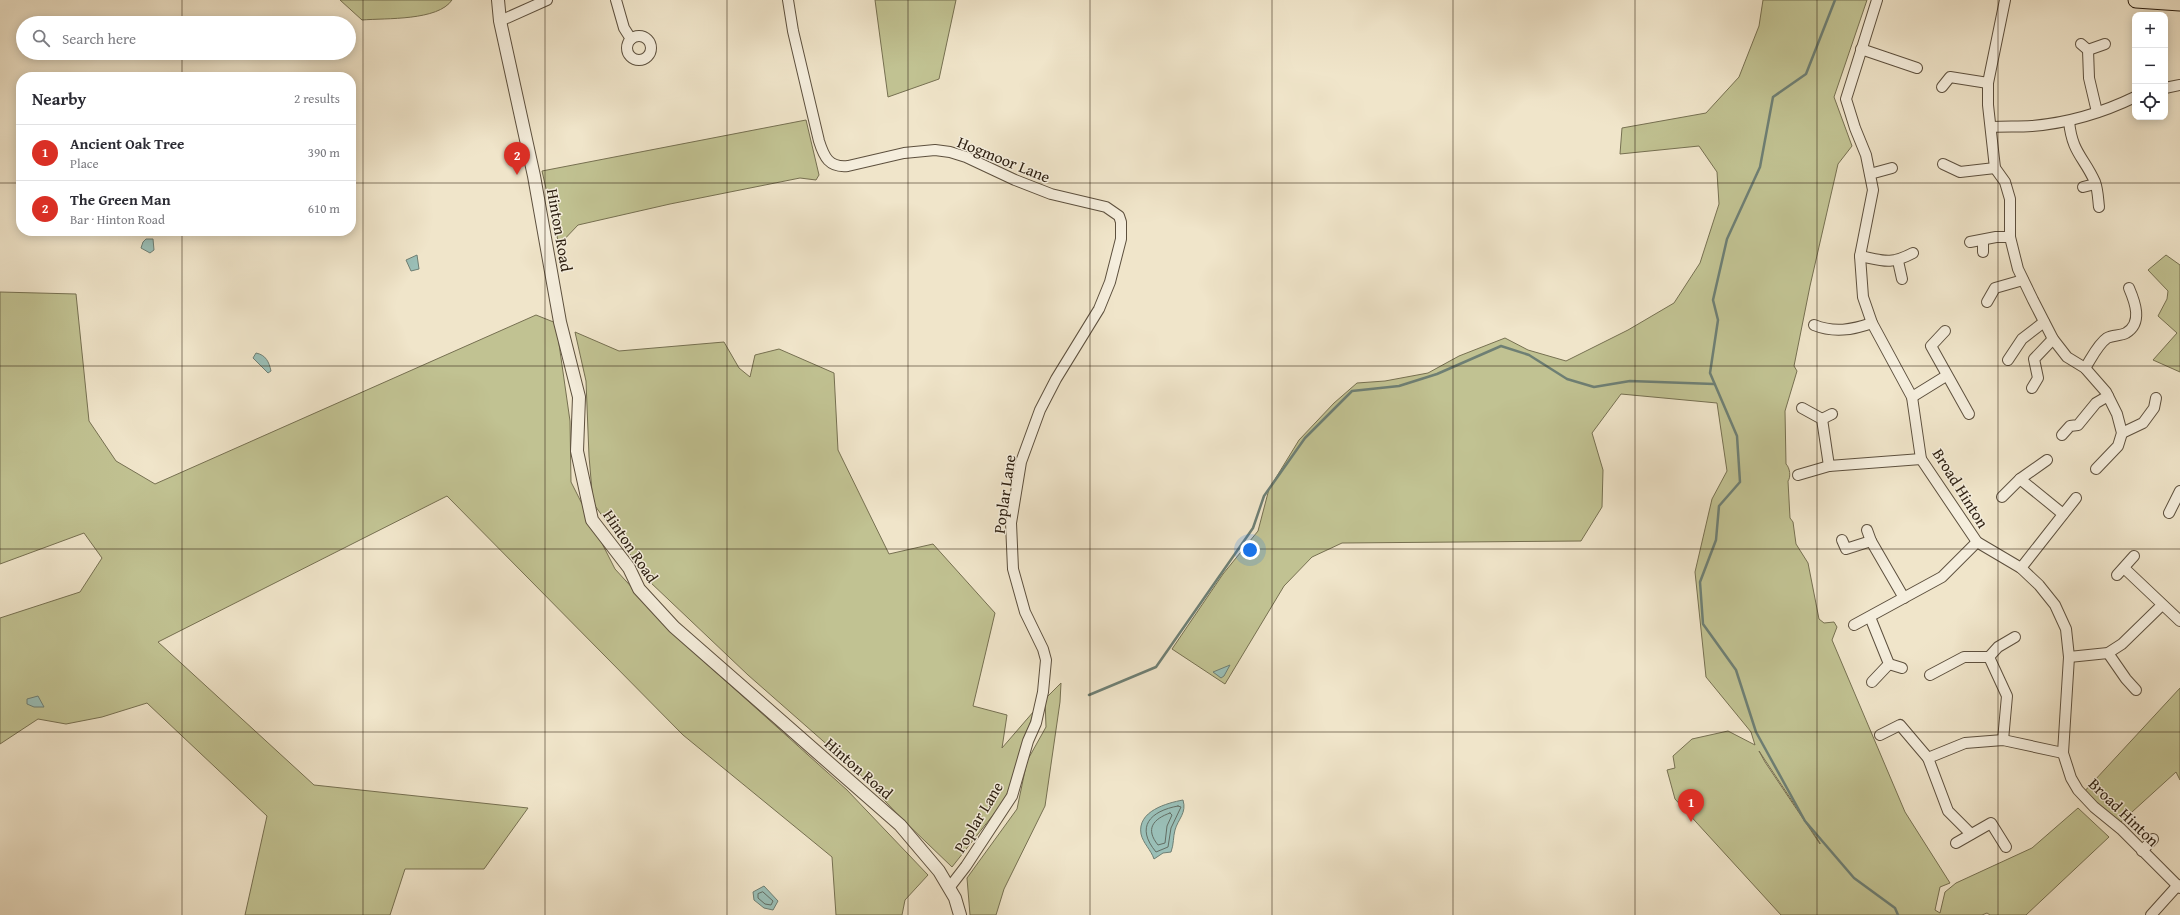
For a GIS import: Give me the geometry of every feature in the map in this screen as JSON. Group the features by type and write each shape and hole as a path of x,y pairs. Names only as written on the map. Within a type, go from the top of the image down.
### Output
{"main road":[{"path":"2136,0 2180,3"}],"street":[{"name":"Hinton Road","path":"498,0 500,21 534,176 560,322 579,397 577,451 592,520 629,568 639,589 674,627 900,825 924,851 949,888 960,915"},
{"path":"500,21 546,0"},
{"path":"616,0 624,28 631,39"},
{"name":"Hogmoor Lane","path":"788,0 793,31 819,141 824,158 831,163 840,167 862,164 904,153 935,150 950,152 966,157 1033,188 1067,199 1099,205 1119,216"},
{"name":"Broad Hinton","path":"1877,0 1846,99 1854,128 1866,155 1873,190 1860,256 1863,297 1872,323 1912,397 1921,459 1977,542 2021,568 2040,585 2055,605 2066,629 2069,657 2063,753 2071,778 2078,790 2094,807 2121,829 2179,887"},
{"path":"2005,0 1994,38 1988,83 1995,168 2005,182 2010,199 2010,237 2018,269 2023,280 2052,339 2067,357 2085,368 2108,396 2122,432 2118,446 2096,468"},
{"path":"2097,112 2084,47 2105,44"},
{"path":"1861,49 1917,68"},
{"path":"1942,87 1950,77 1988,83"},
{"path":"2168,87 2180,85"},
{"path":"1992,127 2030,126 2069,122 2132,97"},
{"path":"2069,122 2071,139 2095,184 2099,207"},
{"path":"1943,164 1960,172 1995,168"},
{"path":"1870,174 1892,168"},
{"path":"2083,187 2095,184"},
{"name":"Poplar Lane","path":"949,888 966,866 1012,796 1028,741 1037,717 1043,692 1046,660 1043,649 1025,612 1013,569 1012,523 1020,469 1027,443 1040,410 1056,379 1099,310 1110,282 1121,239 1121,222 1119,216"},
{"path":"1970,242 2010,237"},
{"path":"1983,240 1983,252"},
{"path":"1860,256 1888,262 1898,261 1913,253"},
{"path":"1898,261 1902,279"},
{"path":"1987,302 1994,288 2023,280"},
{"path":"2085,368 2100,345 2108,338 2126,333 2135,321 2137,306 2129,288"},
{"path":"2008,360 2022,338 2044,322"},
{"path":"1814,325 1827,330 1853,330 1872,323"},
{"path":"1945,331 1931,346 1946,376 1969,414"},
{"path":"2032,388 2038,378 2034,359 2052,339"},
{"path":"1912,397 1946,376"},
{"path":"2062,435 2070,426 2078,425 2096,403 2108,396"},
{"path":"2122,432 2143,422 2154,408 2156,398"},
{"path":"1802,408 1822,420"},
{"path":"1822,420 1832,414"},
{"path":"1822,420 1829,466"},
{"path":"1798,475 1829,466 1921,459"},
{"path":"2002,497 2020,478 2047,460"},
{"path":"2020,478 2063,514"},
{"path":"2169,513 2180,491"},
{"path":"2021,568 2076,498"},
{"path":"1867,530 1871,541 1904,598"},
{"path":"1844,545 1871,541"},
{"path":"1854,625 1942,577 1977,542"},
{"path":"2134,556 2120,572 2162,604 2180,621"},
{"path":"2069,657 2108,653 2122,644 2162,604"},
{"path":"1870,617 1889,664"},
{"path":"1930,675 1964,657 1989,657 1998,647 2015,637"},
{"path":"2108,653 2126,680 2136,690"},
{"path":"1989,657 2007,696 2003,740"},
{"path":"1889,664 1902,668"},
{"path":"1872,682 1889,664"},
{"path":"1880,735 1900,725 1928,758 1948,811 1971,834"},
{"path":"1928,758 1964,743 2003,740 2063,753"},
{"path":"1956,843 1991,824 2006,847"},
{"path":"2142,851 2153,839"},
{"path":"2151,915 2179,887"}],"green space":[{"path":"340,0 452,0 445,7 424,15 362,20"},
{"path":"875,0 956,0 939,79 888,97"},
{"path":"1763,0 1867,0 1834,97 1852,146 1838,164 1810,286 1794,366 1797,371 1785,411 1786,464 1790,475 1788,481 1790,518 1793,522 1796,544 1808,563 1819,619 1824,623 1834,622 1837,627 1832,640 1905,812 1950,883 1940,887 1935,910 1940,913 1945,892 1956,883 2032,848 2078,808 2109,837 2026,915 1990,915 1987,913 1982,915 1781,915 1675,799 1667,770 1675,768 1673,756 1692,739 1728,731 1755,745 1751,732 1706,677 1695,572 1712,499 1727,471 1717,403 1621,394 1592,433 1603,470 1602,507 1581,541 1342,543 1312,557 1284,586 1225,684 1172,649 1223,574 1258,531 1269,489 1299,440 1334,403 1357,383 1385,381 1428,373 1459,356 1505,338 1528,350 1566,361 1628,330 1674,303 1700,263 1719,204 1717,172 1699,146 1620,154 1622,128 1706,113 1739,77 1759,26","holes":["1759,751 1820,843 1765,762"]},
{"path":"806,120 819,175 816,180 800,178 670,204 578,225 559,245 542,171"},
{"path":"2166,255 2180,265 2180,372 2153,360 2177,333 2158,316 2167,299 2168,291 2148,270"},
{"path":"0,292 76,294 89,421 116,461 155,484 536,315 556,323 570,421 571,482 615,569 679,639 847,790 928,875 905,900 902,915 836,915 832,857 683,735 447,496 158,642 314,785 528,808 484,869 405,869 390,915 245,915 267,816 147,703 102,717 66,724 38,719 0,744 0,618 80,592 102,558 84,533 0,564"},
{"path":"575,332 619,351 724,342 739,368 750,377 755,355 779,349 834,373 838,450 889,554 933,544 995,613 973,706 1007,715 1002,748 1034,711 1013,779 1004,801 952,867 901,818 856,770 748,675 650,582 593,503 589,456 586,381"},
{"path":"1061,683 1060,702 1045,806 1004,889 996,915 970,915 967,878 1017,809 1027,761 1046,727 1045,699"},
{"path":"2180,688 2180,780 2176,772 2121,822 2082,794"}],"water":[{"path":"146,239 153,239 154,250 150,253 141,248"},
{"path":"417,255 419,269 411,271 406,260"},
{"path":"256,353 262,355 266,359 271,371 268,373 253,358"},
{"path":"1230,665 1224,676 1221,678 1213,672"},
{"path":"38,696 44,707 34,707 27,704 27,699"},
{"path":"1183,800 1184,809 1176,826 1171,852 1163,853 1154,859 1141,834 1141,826 1144,819 1148,814 1162,806"},
{"path":"764,886 778,901 773,910 764,908 754,900 753,892"}],"waterway":[{"path":"1835,0 1806,74 1773,97 1760,167 1727,239 1713,300 1718,320 1710,373 1737,436 1740,482 1719,506 1716,540 1700,582 1703,624 1736,670 1756,732 1805,821 1854,878 1895,908 1898,915"},
{"path":"1089,695 1156,667 1253,528 1264,496 1305,438 1352,391 1399,386 1437,374 1501,346 1529,355 1567,379 1594,387 1630,381 1714,384"}],"place":[{"name":"The Green Man","path":"517,175"},
{"name":"Ancient Oak Tree","path":"1691,822"}]}
